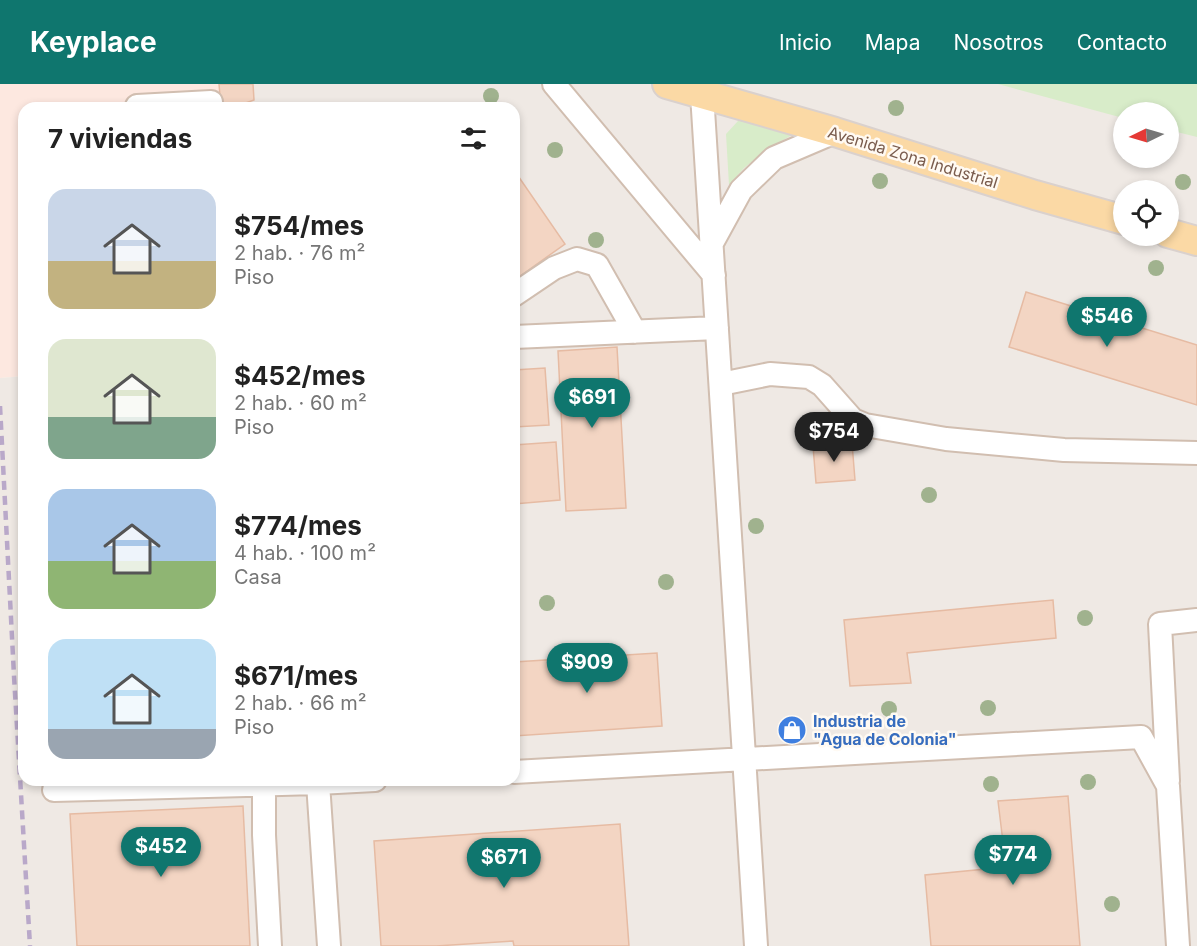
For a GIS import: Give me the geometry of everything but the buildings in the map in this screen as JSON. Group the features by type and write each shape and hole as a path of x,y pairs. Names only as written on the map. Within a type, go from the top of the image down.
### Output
{"main road":[{"name":"Avenida Zona Industrial","path":"667,84 701,89 1035,195 1113,217"},
{"path":"1179,236 1197,241"}],"lane":[{"path":"554,84 714,275"},
{"path":"701,89 756,946"},
{"path":"712,243 741,190 774,158 835,132"},
{"path":"520,291 554,268 577,259 597,265 635,332"},
{"path":"520,337 717,328"},
{"path":"721,384 770,374 808,376 822,385 853,420 865,425 946,440 1064,450 1197,453"},
{"path":"1178,946 1187,913 1168,786 1160,624 1197,620"},
{"path":"1142,737 1164,700"},
{"path":"520,772 1142,737"},
{"path":"1142,737 1168,786"},
{"path":"54,790 194,786"},
{"path":"264,786 264,835 270,946"},
{"path":"318,786 329,946"}],"shaded area":[{"path":"0,84 219,84 220,102 18,102 18,376 0,378"},
{"path":"219,84 1197,84 1197,946 0,946 0,378 18,376 18,786 520,786 520,102 220,102"}],"green space":[{"path":"998,84 1197,84 1197,137 1179,132 1179,102 1113,102 1113,115"},
{"path":"749,120 798,132 770,147 744,168 729,185 726,134 738,121"}],"railway":[{"path":"0,406 18,744"},
{"path":"21,786 30,946"}],"place":[{"name":"Industria de \"Agua de Colonia\"","path":"792,730"}]}
